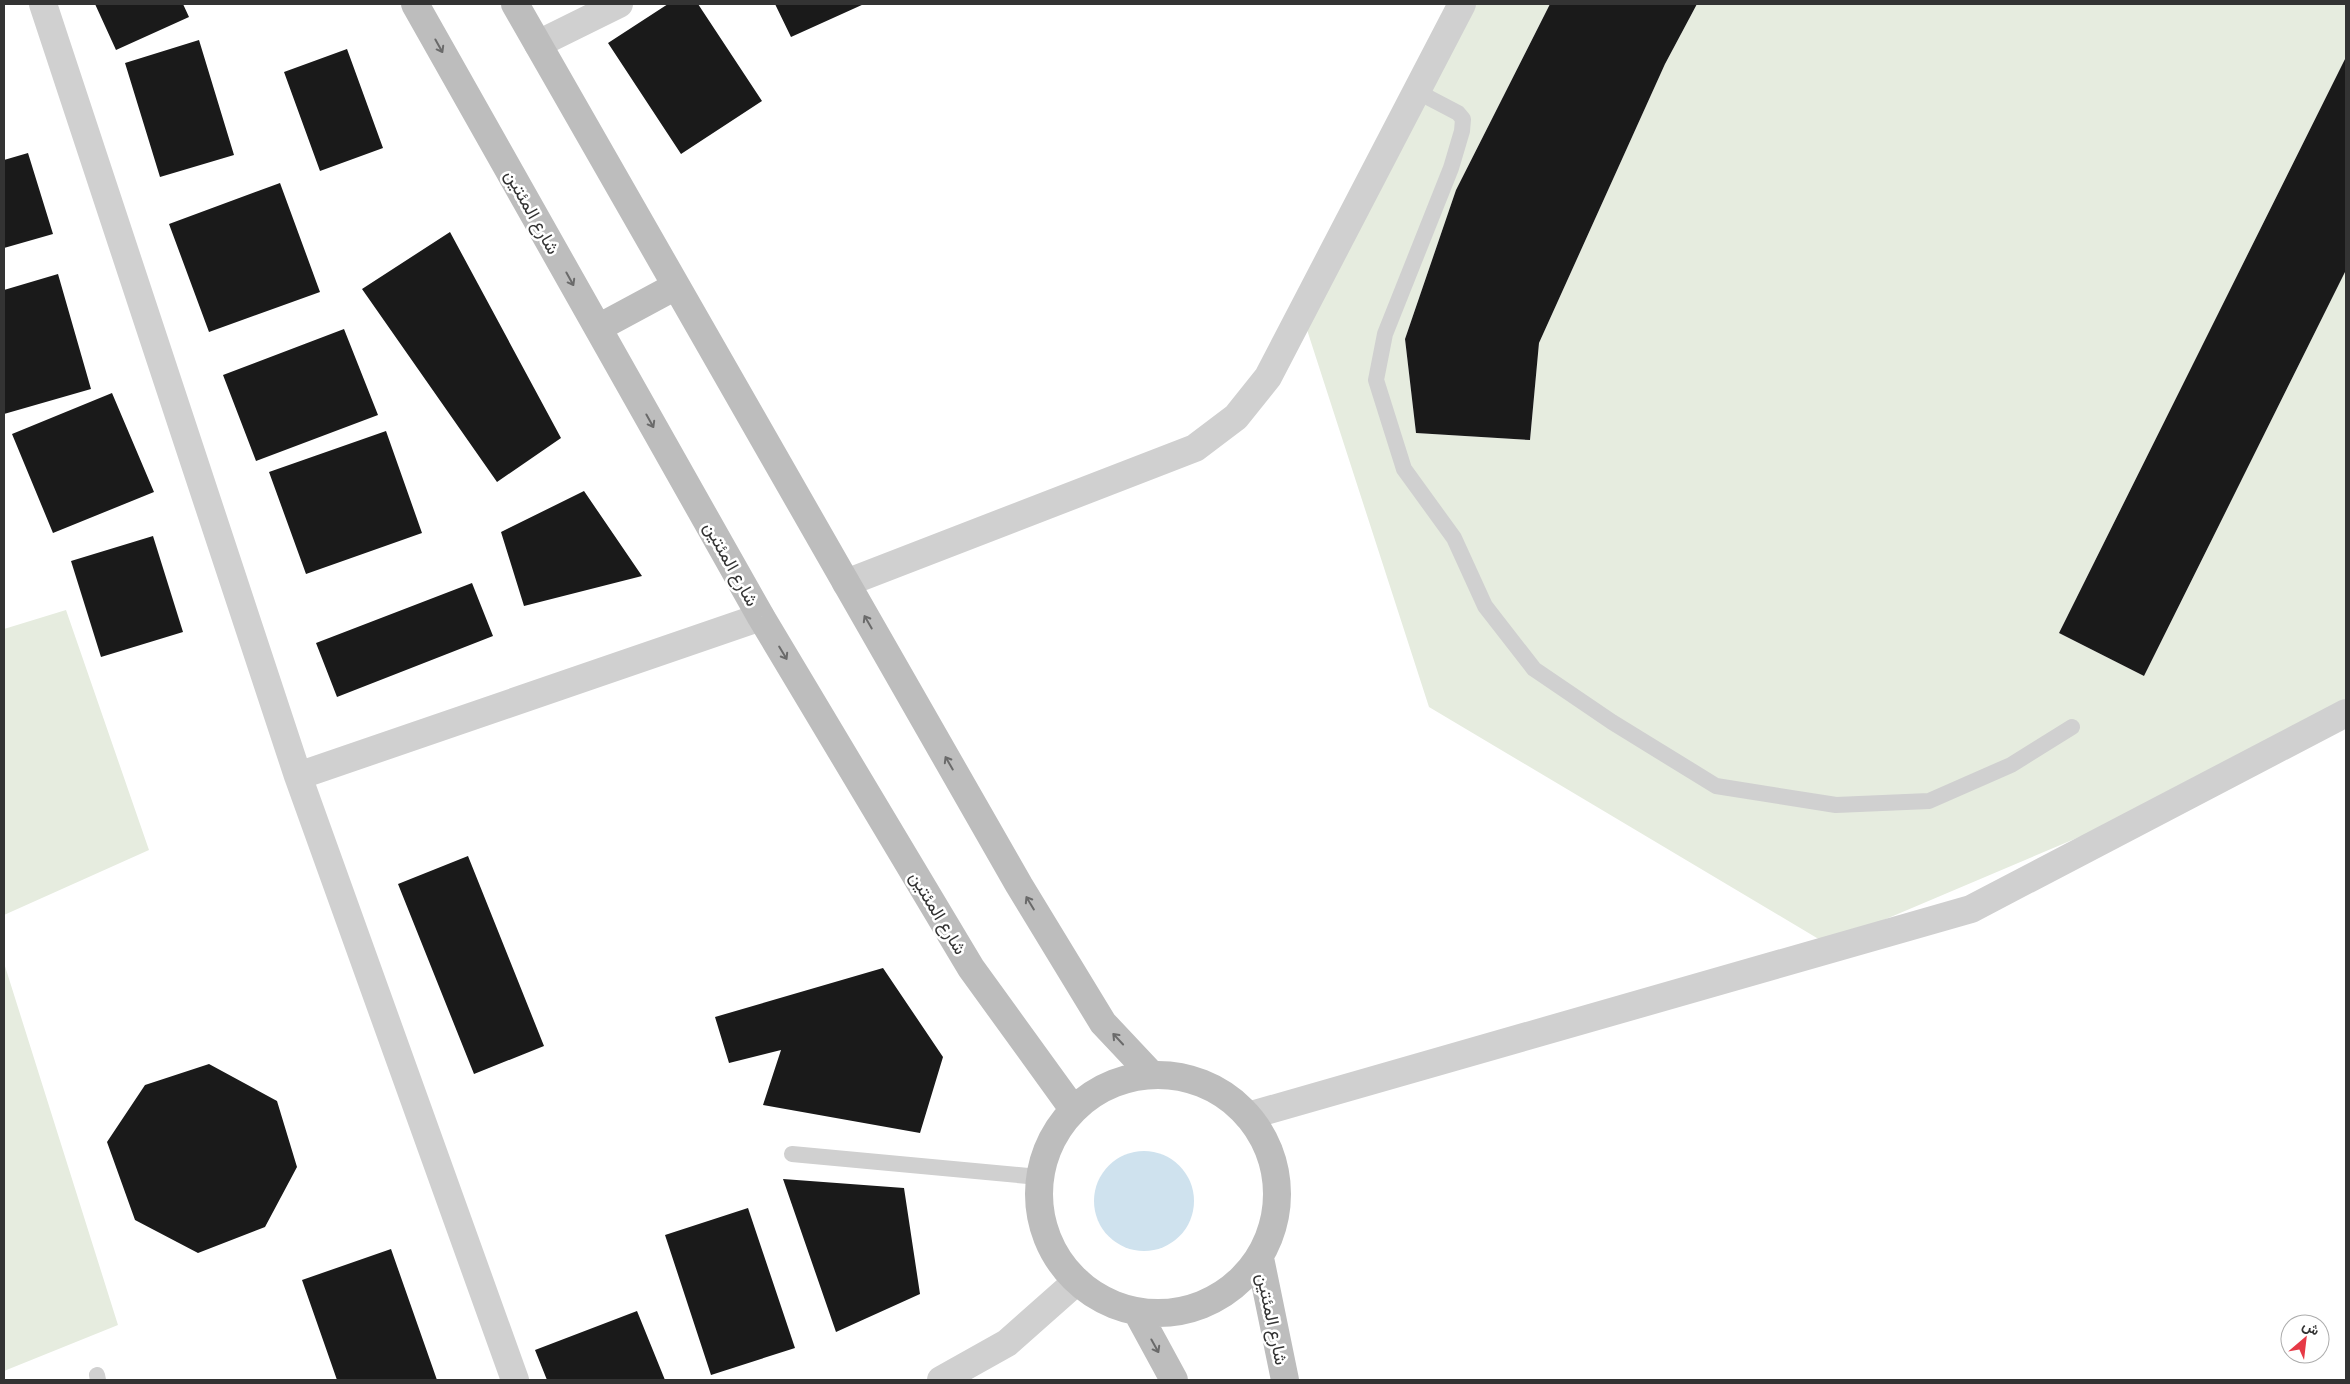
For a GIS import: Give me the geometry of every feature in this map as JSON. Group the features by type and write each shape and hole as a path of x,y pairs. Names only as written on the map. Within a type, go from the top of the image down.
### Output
{"street":[{"path":"43,4 298,776 515,1380"},
{"name":"شارع المئتين","path":"415,4 761,618 971,968 1073,1109"},
{"path":"515,4 1019,885 1103,1023 1152,1075"},
{"path":"538,44 619,4"},
{"path":"846,583 1195,448 1236,417 1268,377 1462,4"},
{"path":"598,328 676,286"},
{"path":"298,776 761,618"},
{"path":"1248,1116 1971,909 2346,713"},
{"path":"1152,1075 1188,1078 1221,1092 1248,1116 1268,1148 1278,1185 1274,1223 1260,1258 1242,1280 1219,1297 1202,1304 1165,1314 1136,1312 1104,1301 1077,1281 1053,1251 1040,1215 1039,1177 1051,1140 1073,1109 1096,1091 1123,1080 1152,1075"},
{"name":"شارع المئتين","path":"1260,1258 1285,1380"},
{"path":"941,1380 1006,1343 1077,1281"},
{"path":"1136,1312 1174,1380"}],"lane":[{"path":"1416,91 1458,113 1463,120 1462,131 1451,168 1385,334 1376,380 1404,469 1454,538 1485,606 1534,669 1612,722 1716,786 1836,805 1930,801 2011,765 2072,727"},
{"path":"792,1154 1039,1177"}],"shaded area":[{"path":"1454,4 1550,4 1456,190 1405,339 1416,433 1530,440 1539,343 1665,64 1697,4 2346,4 2346,57 2059,633 2144,676 2346,270 2346,701 2188,791 1827,944 1429,707 1299,305"},
{"path":"66,610 149,850 4,915 4,629"},
{"path":"4,963 118,1325 4,1371"}],"water":[{"path":"1144,1151 1163,1154 1180,1165 1191,1182 1194,1201 1191,1220 1180,1237 1163,1248 1144,1251 1125,1248 1108,1237 1097,1220 1094,1201 1097,1182 1108,1165 1125,1154"}],"building":[{"path":"95,4 183,4 189,17 116,50"},
{"path":"668,4 698,4 762,101 681,154 608,43"},
{"path":"775,4 864,4 791,37"},
{"path":"1550,4 1697,4 1665,64 1539,343 1530,440 1416,433 1405,339 1456,190"},
{"path":"199,40 234,155 160,177 125,63"},
{"path":"347,49 383,148 320,171 284,72"},
{"path":"2346,57 2346,270 2144,676 2059,633"},
{"path":"28,153 53,234 4,248 4,160"},
{"path":"280,183 320,292 209,332 169,224"},
{"path":"450,232 561,438 497,482 362,289"},
{"path":"58,274 91,389 4,414 4,290"},
{"path":"344,329 378,415 256,461 223,375"},
{"path":"112,393 154,492 53,533 12,434"},
{"path":"386,431 422,533 306,574 269,472"},
{"path":"584,491 642,576 524,606 501,532"},
{"path":"153,536 183,632 101,657 71,561"},
{"path":"472,583 493,636 337,697 316,643"},
{"path":"468,856 544,1046 474,1074 398,884"},
{"path":"883,968 943,1057 920,1133 763,1105 781,1050 729,1063 715,1017"},
{"path":"209,1064 277,1101 297,1167 265,1227 198,1253 135,1220 107,1142 145,1085"},
{"path":"783,1179 904,1188 920,1294 836,1332"},
{"path":"748,1208 795,1348 711,1375 665,1235"},
{"path":"391,1249 437,1380 337,1380 302,1280"},
{"path":"637,1311 665,1380 547,1380 535,1350"}]}
